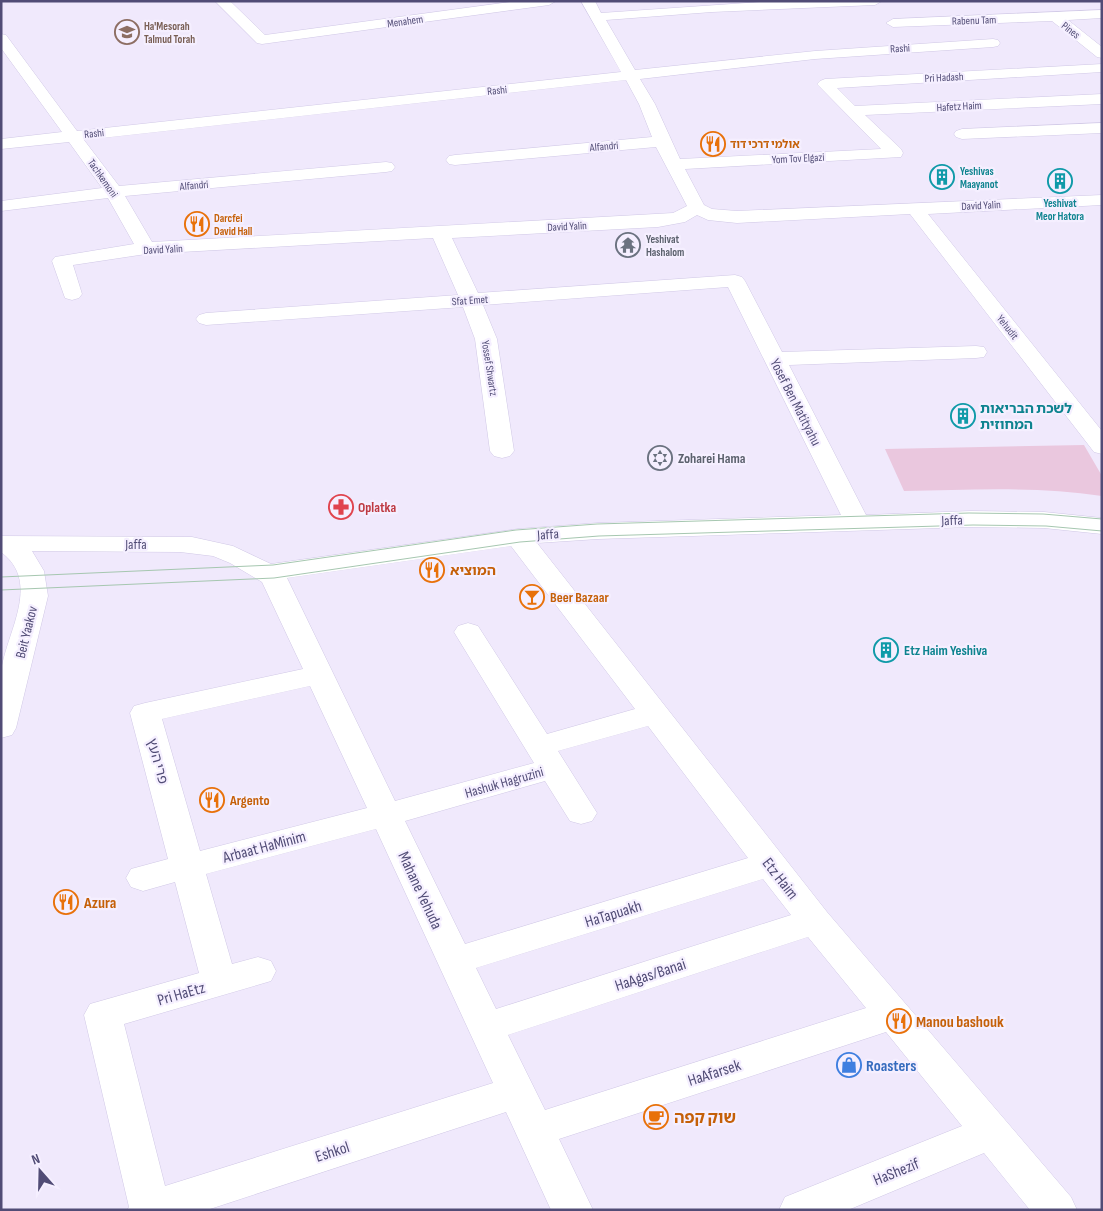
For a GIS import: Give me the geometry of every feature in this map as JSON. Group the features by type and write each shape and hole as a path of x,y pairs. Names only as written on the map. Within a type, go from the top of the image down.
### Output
{"street":[{"name":"Menahem","path":"222,1 262,40 549,1"},
{"path":"588,1 647,104 662,141 697,208"},
{"path":"597,17 712,8 875,1"},
{"path":"1089,1 1102,12"},
{"name":"Pines","path":"1055,17 1102,12"},
{"name":"Pines","path":"1055,17 1102,54"},
{"name":"Rabenu Tam","path":"893,23 1055,17"},
{"name":"Tachkemoni","path":"1,38 114,192 146,248"},
{"name":"Rashi","path":"1,144 860,50 993,43"},
{"name":"Pri Hadash","path":"851,111 825,84 1102,68"},
{"name":"Hafetz Haim","path":"851,111 1102,99"},
{"name":"Yom Tov Elgazi","path":"675,164 895,153 851,111"},
{"path":"962,134 1102,128"},
{"name":"Alfandri","path":"455,160 662,141"},
{"name":"Alfandri","path":"1,206 114,192 386,167"},
{"name":"David Yalin","path":"72,294 62,261 146,248 663,221 685,215 697,208 708,214 726,217 1102,200"},
{"name":"Yehudit","path":"914,208 1102,447"},
{"name":"Yossef Shwartz","path":"440,233 471,300 486,339 502,451"},
{"name":"Sfat Emet","path":"206,319 735,281"},
{"name":"Yosef Ben Matityahu","path":"735,281 858,523"},
{"path":"774,359 976,352"},
{"name":"Jaffa","path":"5,544 155,544 192,546 217,550 260,566 267,572 518,536 598,531 1010,519 1102,526"},
{"name":"Etz Haim","path":"518,536 815,922 1056,1210"},
{"name":"Beit Yaakov","path":"1,728 33,606 34,589 33,576 21,553 5,544"},
{"name":"Mahane Yehuda","path":"267,572 274,578 320,674 572,1210"},
{"name":"Hashuk Hagruzini","path":"468,632 581,813"},
{"name":"פרי העץ","path":"219,982 145,713 320,674"},
{"path":"546,757 654,714"},
{"name":"Hashuk Hagruzini","path":"386,815 546,757"},
{"name":"Arbaat HaMinim","path":"143,878 386,815"},
{"name":"HaTapuakh","path":"455,961 770,864"},
{"name":"HaAgas/Banai","path":"486,1027 815,922"},
{"name":"Pri HaEtz","path":"149,1210 103,1014 258,971"},
{"name":"HaAfarsek","path":"535,1130 892,1014"},
{"name":"Eshkol","path":"149,1210 516,1092"},
{"name":"HaShezif","path":"800,1210 991,1132"}],"shaded area":[{"path":"1084,445 1102,476 1102,496 1028,490 904,491 885,449"}],"tram line":[{"path":"1,577 273,565 516,530 597,524 969,513 1043,514 1102,519"},
{"path":"1,590 274,578 520,542 599,536 973,525 1046,526 1102,531"}],"place":[{"name":"Ha'Mesorah Talmud Torah","path":"127,32"},
{"name":"אולמי דרכי דוד","path":"713,144"},
{"name":"Yeshivas Maayanot","path":"942,177"},
{"name":"Yeshivat Meor Hatora","path":"1060,181"},
{"name":"Darcfei David Hall","path":"197,224"},
{"name":"Yeshivat Hashalom","path":"628,245"},
{"name":"לשכת הבריאות המחוזית","path":"963,416"},
{"name":"Zoharei Hama","path":"660,458"},
{"name":"Oplatka","path":"341,507"},
{"name":"המוציא","path":"432,570"},
{"name":"Beer Bazaar","path":"532,597"},
{"name":"Etz Haim Yeshiva","path":"886,650"},
{"name":"Argento","path":"212,800"},
{"name":"Azura","path":"66,902"},
{"name":"Manou bashouk","path":"899,1021"},
{"name":"Roasters","path":"849,1065"},
{"name":"שוק קפה","path":"656,1117"}]}
